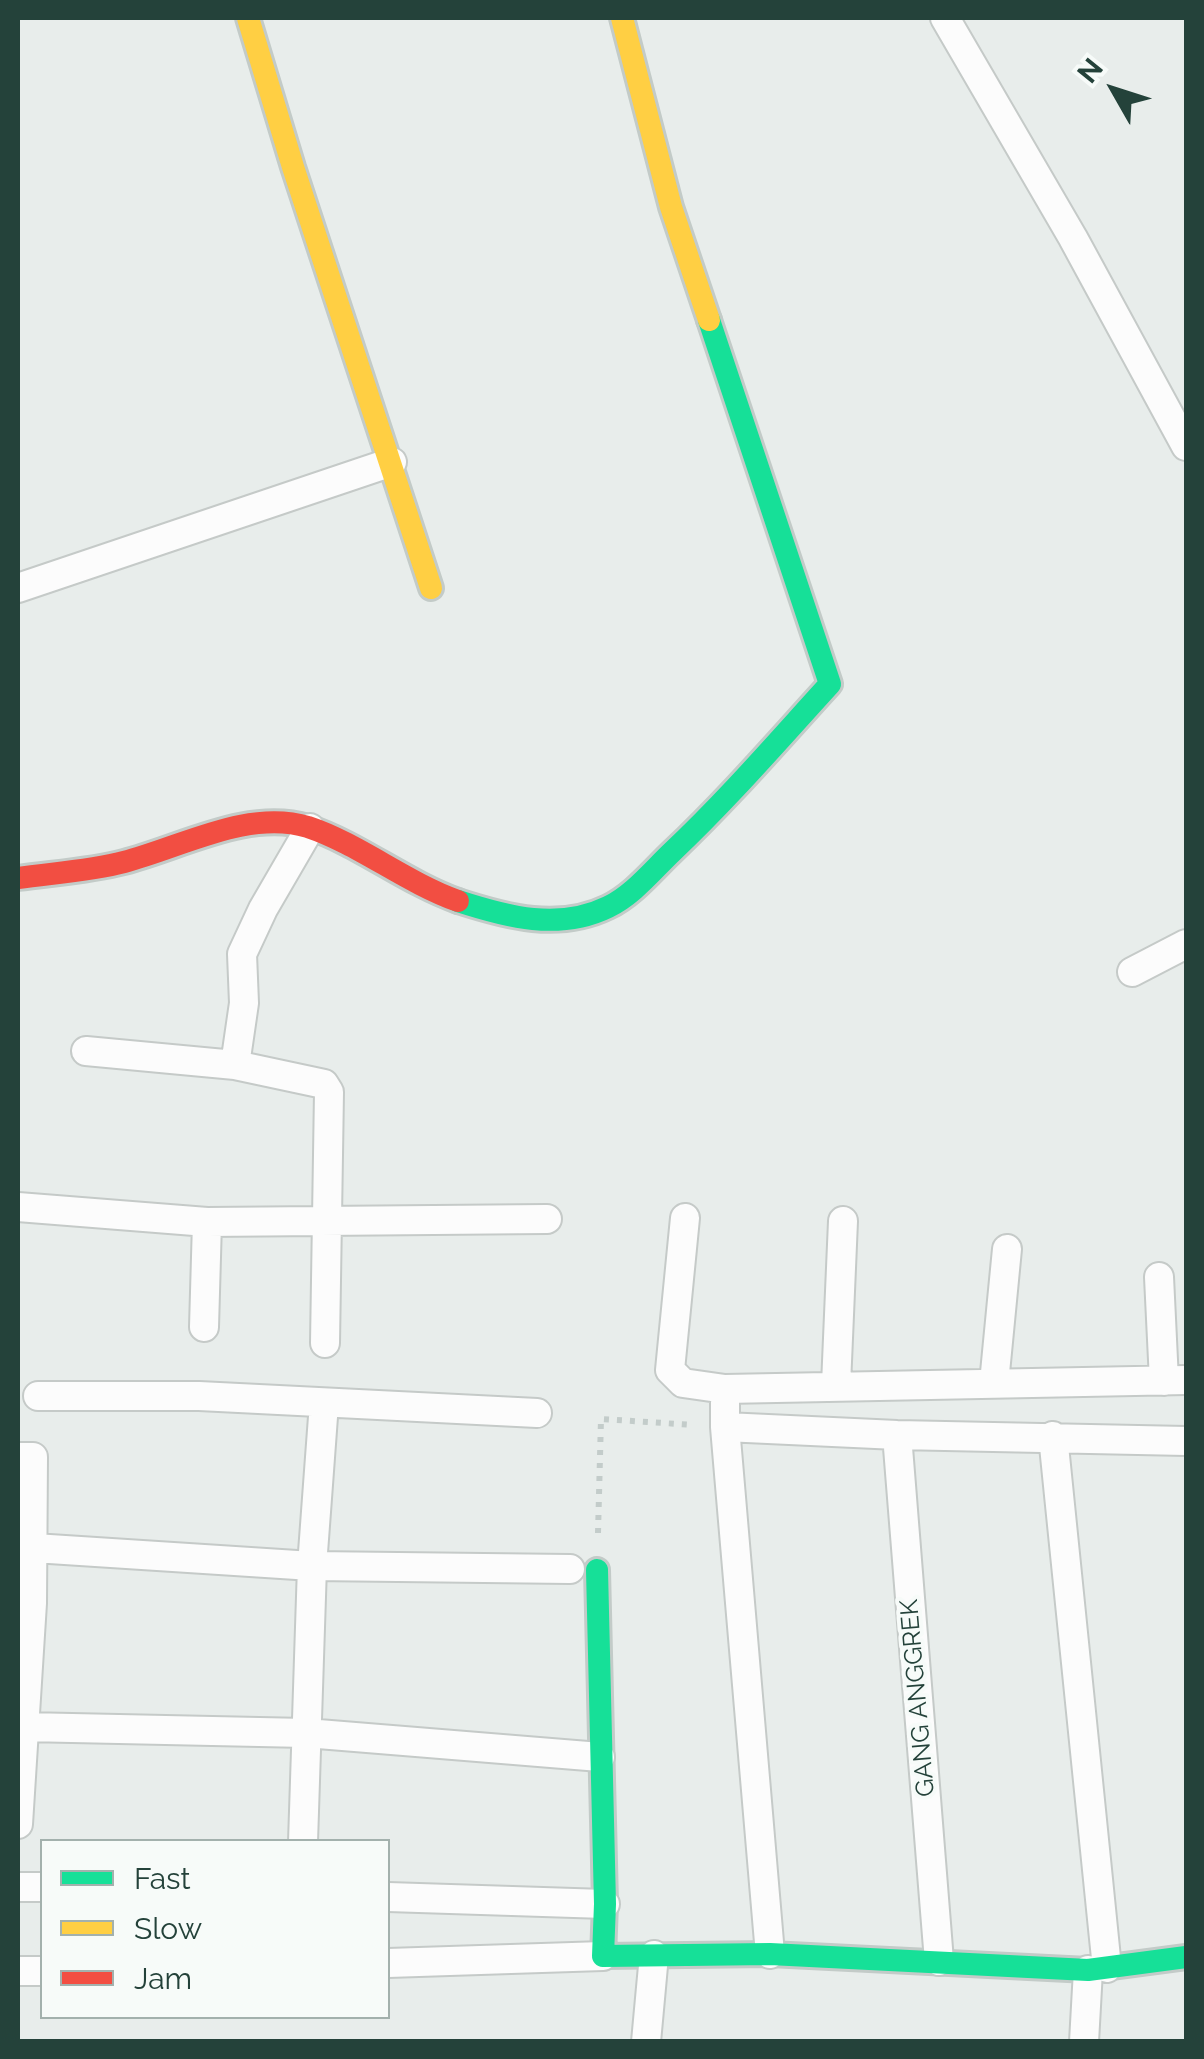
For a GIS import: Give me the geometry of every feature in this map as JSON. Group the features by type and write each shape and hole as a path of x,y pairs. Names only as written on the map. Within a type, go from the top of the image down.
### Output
{"street":[{"path":"248,18 431,588"},
{"path":"945,18 1073,238 1186,446"},
{"path":"18,878 149,856 259,821 284,822 310,828 409,882 500,915 528,921 581,916 608,907 644,880 708,818 830,684 671,206 630,21"},
{"path":"18,588 392,462"},
{"path":"235,1066 244,1004 242,954 262,909 310,828"},
{"path":"1132,972 1186,944"},
{"path":"86,1052 235,1066 324,1084 329,1092 330,1221 325,1343"},
{"path":"18,1207 207,1222 547,1219"},
{"path":"685,1218 670,1370 683,1383 726,1389 1175,1380 1160,1277"},
{"path":"836,1385 843,1221"},
{"path":"204,1327 207,1222"},
{"path":"994,1383 1007,1249"},
{"path":"726,1389 725,1427 770,1954"},
{"path":"38,1396 198,1396 537,1414"},
{"path":"302,1839 312,1566 324,1403"},
{"path":"725,1427 897,1435 1186,1440"},
{"name":"GANG ANGGREK","path":"897,1435 939,1961"},
{"path":"1054,1436 1098,1969 1084,2042"},
{"path":"18,1457 33,1457 34,1548 25,1602 25,1727 18,1811"},
{"path":"34,1548 312,1566 584,1570 600,1757 603,1956"},
{"path":"25,1727 306,1733 600,1757"},
{"path":"390,1897 605,1904"},
{"path":"646,2042 654,1954"},
{"path":"390,1963 770,1954 1098,1969 1186,1957"}],"path":[{"path":"584,1570 601,1418 725,1427"}],"traffic: fast":[{"path":"458,901 514,916 552,920 589,914 617,902 713,811 830,684 709,320"},
{"path":"597,1570 603,1956 770,1954 1088,1970 1186,1957"}],"traffic: slow":[{"path":"248,18 431,588"},
{"path":"622,18 671,207 709,320"}],"traffic: jam":[{"path":"18,878 111,865 239,826 285,823 327,834 458,901"}]}
